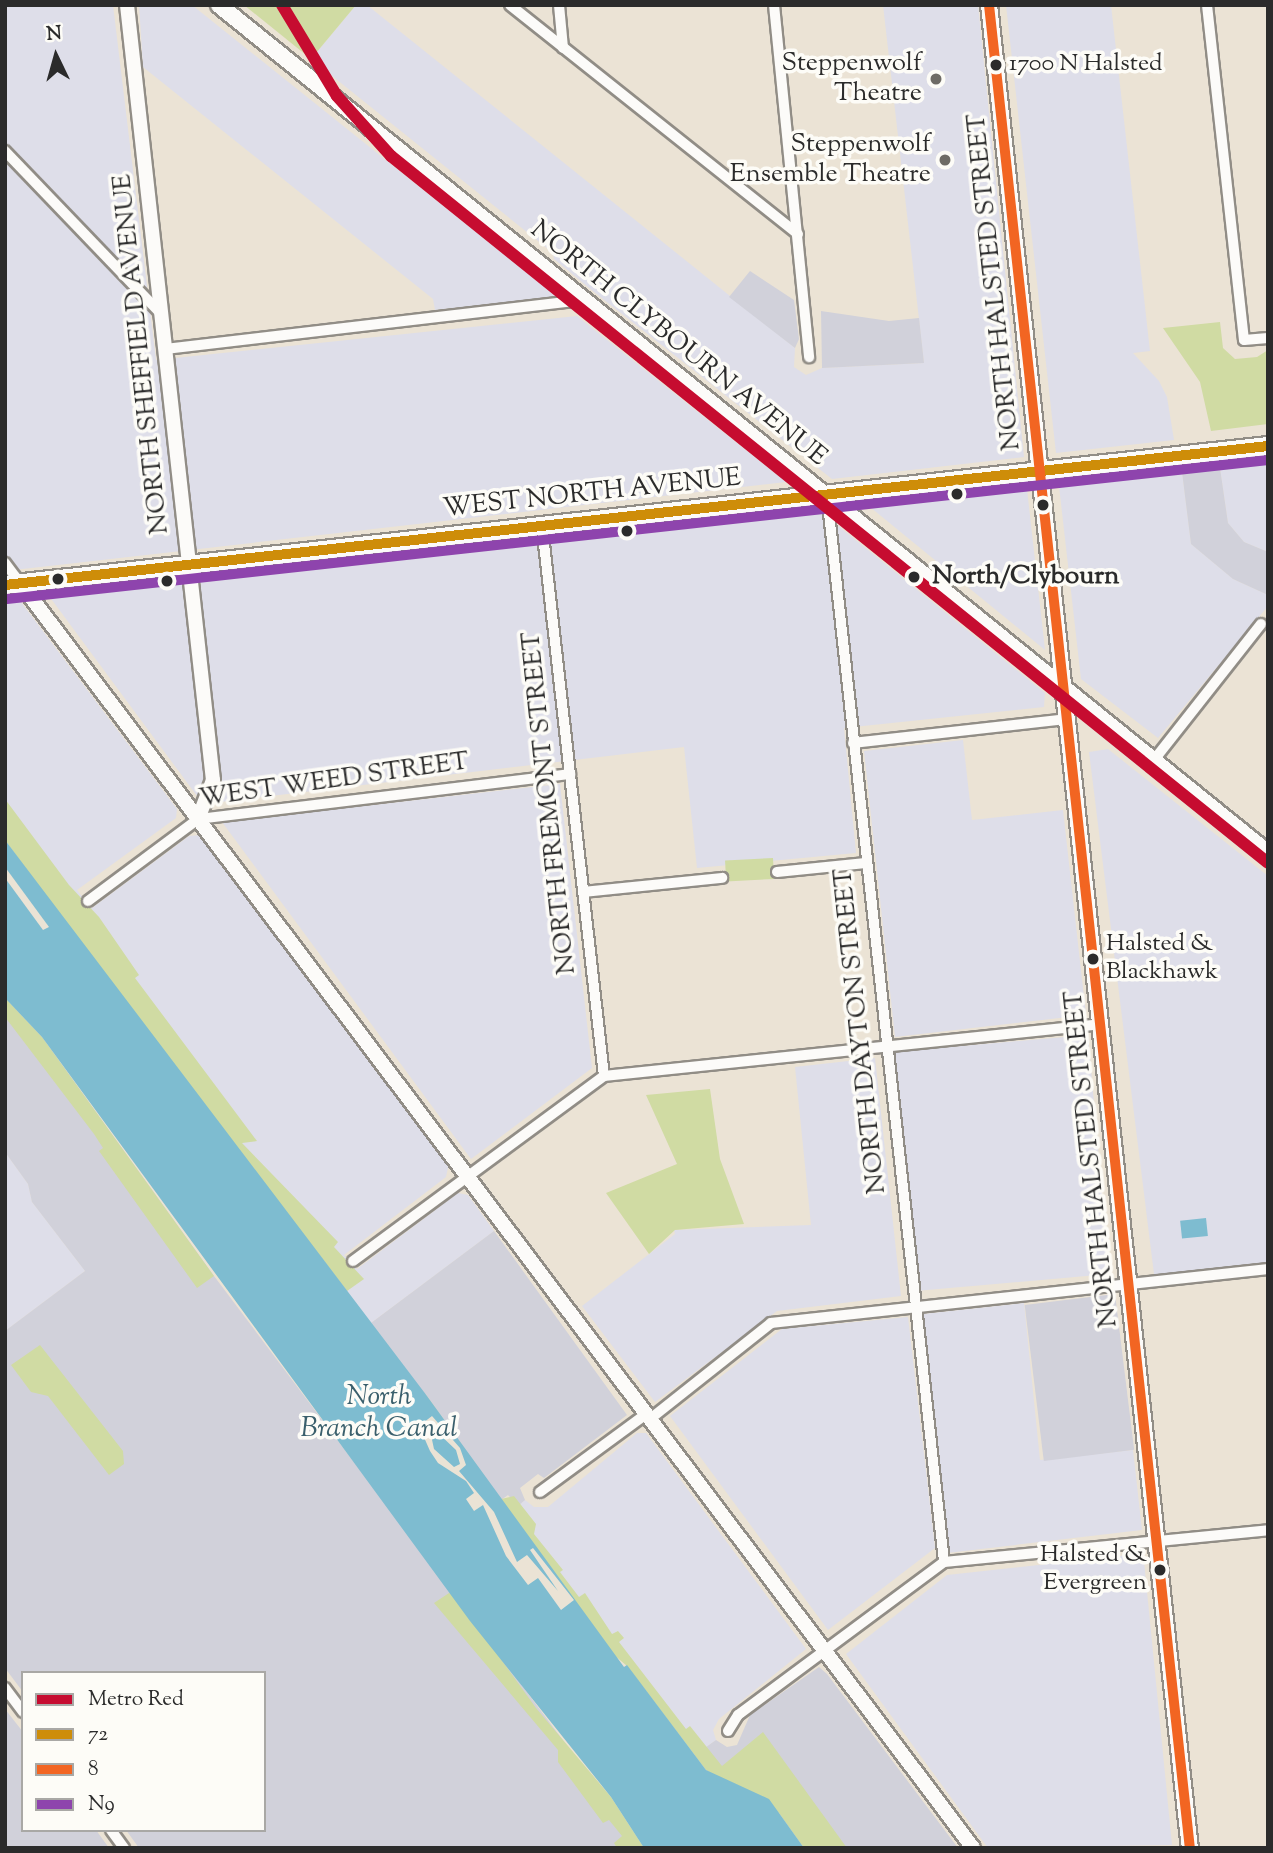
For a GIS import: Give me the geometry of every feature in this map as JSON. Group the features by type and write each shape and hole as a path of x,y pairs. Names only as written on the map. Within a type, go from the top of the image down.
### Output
{"main road":[{"name":"NORTH CLYBOURN AVENUE","path":"219,5 1065,686 1268,853"},
{"name":"NORTH HALSTED STREET","path":"989,5 1190,1848"},
{"name":"WEST NORTH AVENUE","path":"13,584 1268,446"}],"street":[{"name":"NORTH SHEFFIELD AVENUE","path":"127,5 213,780 198,819"},
{"path":"510,5 798,234"},
{"path":"559,5 563,48"},
{"path":"774,5 809,357"},
{"path":"1207,5 1244,340 1268,338"},
{"path":"5,151 162,315"},
{"path":"166,349 584,300"},
{"name":"NORTH DAYTON STREET","path":"827,495 885,1047 944,1562"},
{"name":"NORTH FREMONT STREET","path":"542,526 604,1076"},
{"path":"5,563 13,584 198,819 973,1848"},
{"path":"1154,761 1261,624"},
{"path":"853,743 1068,719"},
{"name":"WEST WEED STREET","path":"88,901 198,819 570,774"},
{"path":"777,872 866,863"},
{"path":"583,892 722,878"},
{"path":"353,1261 604,1076 1102,1024"},
{"path":"540,1492 648,1416 771,1323 1268,1269"},
{"path":"728,1731 737,1715 944,1562 1268,1530"},
{"path":"5,1688 21,1709"},
{"path":"112,1832 124,1848"}],"shaded area":[{"path":"5,5 113,5 156,360 577,316 786,482 5,571"},
{"path":"139,5 192,5 557,297 435,310 433,299 143,67"},
{"path":"356,5 367,5 795,348 794,367 806,375 822,368 924,363 883,5 978,5 1024,457 832,479 594,292 554,259 553,253 311,59"},
{"path":"1006,5 1111,5 1150,351 1133,353 1159,381 1167,397 1174,440 1056,453"},
{"path":"750,271 794,300 799,339 795,348 729,297"},
{"path":"821,311 889,321 919,318 924,363 822,368"},
{"path":"1268,463 1268,552 1244,542 1228,523 1220,468"},
{"path":"1220,468 1228,523 1244,542 1268,552 1268,595 1233,579 1191,544 1182,472"},
{"path":"1182,472 1191,544 1233,579 1268,595 1268,606 1158,738 1081,679 1059,486"},
{"path":"1027,489 1045,650 870,507"},
{"path":"821,512 1045,693 1044,707 844,728 856,853 697,868 684,747 203,804 49,596"},
{"path":"5,601 21,602 177,809 176,818 77,890 85,901 92,908 189,836 202,835 449,1163 446,1177 344,1255 357,1269 458,1193 468,1195 494,1231 371,1323 5,840"},
{"path":"963,740 972,820 1063,810 1086,1015 895,1037 864,751"},
{"path":"1108,749 1268,876 1268,1269 1155,1282 1089,752"},
{"path":"560,784 592,1068 471,1159 222,822"},
{"path":"5,998 42,1037 214,1276 644,1848 139,1848 127,1832 266,1832 266,1671 21,1671 21,1689 5,1668 5,1331 85,1271 32,1202 28,1184 5,1152"},
{"path":"1088,1035 1109,1274 916,1291 895,1052"},
{"path":"875,1058 901,1296 777,1311 655,1402 582,1306 675,1234 674,1230 811,1225 795,1067"},
{"path":"5,1152 28,1184 32,1202 85,1271 5,1331"},
{"path":"494,1231 627,1415 544,1478 538,1474 520,1488 525,1500 518,1506 508,1495 501,1500 371,1323"},
{"path":"1115,1294 1134,1450 1044,1461 1025,1305"},
{"path":"1024,1303 1040,1460 1133,1450 1142,1530 947,1553 923,1314"},
{"path":"908,1317 935,1548 828,1630 670,1416 782,1329"},
{"path":"637,1433 646,1433 806,1649 719,1719 713,1730 716,1740 695,1755 534,1547 531,1523 518,1506 525,1500 534,1507 548,1507"},
{"path":"1129,1555 1144,1561 1172,1845 988,1848 846,1654 947,1575"},
{"path":"819,1667 958,1848 804,1848 779,1813 706,1770 695,1755 716,1740 727,1747 737,1745 750,1715"},
{"path":"5,1709 21,1729 21,1832 97,1832 109,1848 5,1848"}],"green space":[{"path":"244,5 356,5 311,59"},
{"path":"1220,322 1223,348 1235,359 1257,357 1268,350 1268,424 1211,431 1200,382 1163,328"},
{"path":"5,799 69,885 99,917 139,975 135,978 257,1141 242,1143 338,1242 334,1247 364,1279 347,1291 317,1252 267,1206 263,1182 190,1087 177,1081 154,1041 141,1035 117,992 103,986 91,958 5,840"},
{"path":"773,858 774,879 726,881 725,861"},
{"path":"5,998 42,1037 214,1276 197,1288 99,1151 103,1148 94,1134 5,1017"},
{"path":"710,1089 720,1159 744,1224 675,1230 649,1254 606,1193 677,1164 646,1095"},
{"path":"40,1345 123,1451 124,1464 109,1475 48,1396 31,1392 11,1365"},
{"path":"424,1392 501,1499 514,1496 536,1524 534,1534 563,1570 560,1572 579,1597 585,1593 612,1634 618,1631 624,1638 619,1642 686,1729 690,1726 722,1766 763,1732 847,1848 804,1848 779,1813 706,1770 627,1666 561,1610"},
{"path":"452,1591 536,1708 611,1797 644,1848 617,1848 614,1843 622,1836 609,1820 603,1823 558,1762 558,1750 434,1603"}],"water":[{"name":"North Branch Canal","path":"5,840 424,1392 624,1667 627,1665 706,1770 769,1799 804,1848 644,1848 611,1797 470,1621 42,1037 5,998"},
{"path":"1206,1218 1208,1236 1182,1239 1180,1221"}],"pier":[{"path":"5,867 49,927 43,930 5,878"},
{"path":"432,1416 460,1448 466,1465 459,1471 494,1512 517,1562 527,1555 558,1591 530,1550 533,1548 574,1600 561,1610 538,1578 528,1585 506,1556 483,1505 474,1511 466,1499 474,1493 466,1481 438,1463 419,1426","holes":["436,1431 456,1450 460,1464 454,1467 434,1449 431,1435"]}],"metro line":[{"name":"Red","path":"282,5 337,96 391,156 1268,863"}],"transit line":[{"name":"8","path":"989,5 1190,1848"},
{"name":"72","path":"5,585 1268,446"},
{"name":"N9","path":"7,599 1268,460"}],"place":[{"name":"1700 N Halsted","path":"996,65"},
{"name":"Steppenwolf Theatre","path":"936,79"},
{"name":"Steppenwolf Ensemble Theatre","path":"945,160"},
{"name":"North/Clybourn","path":"914,577"},
{"name":"Halsted & Blackhawk","path":"1093,959"},
{"name":"Halsted & Evergreen","path":"1160,1570"}]}
